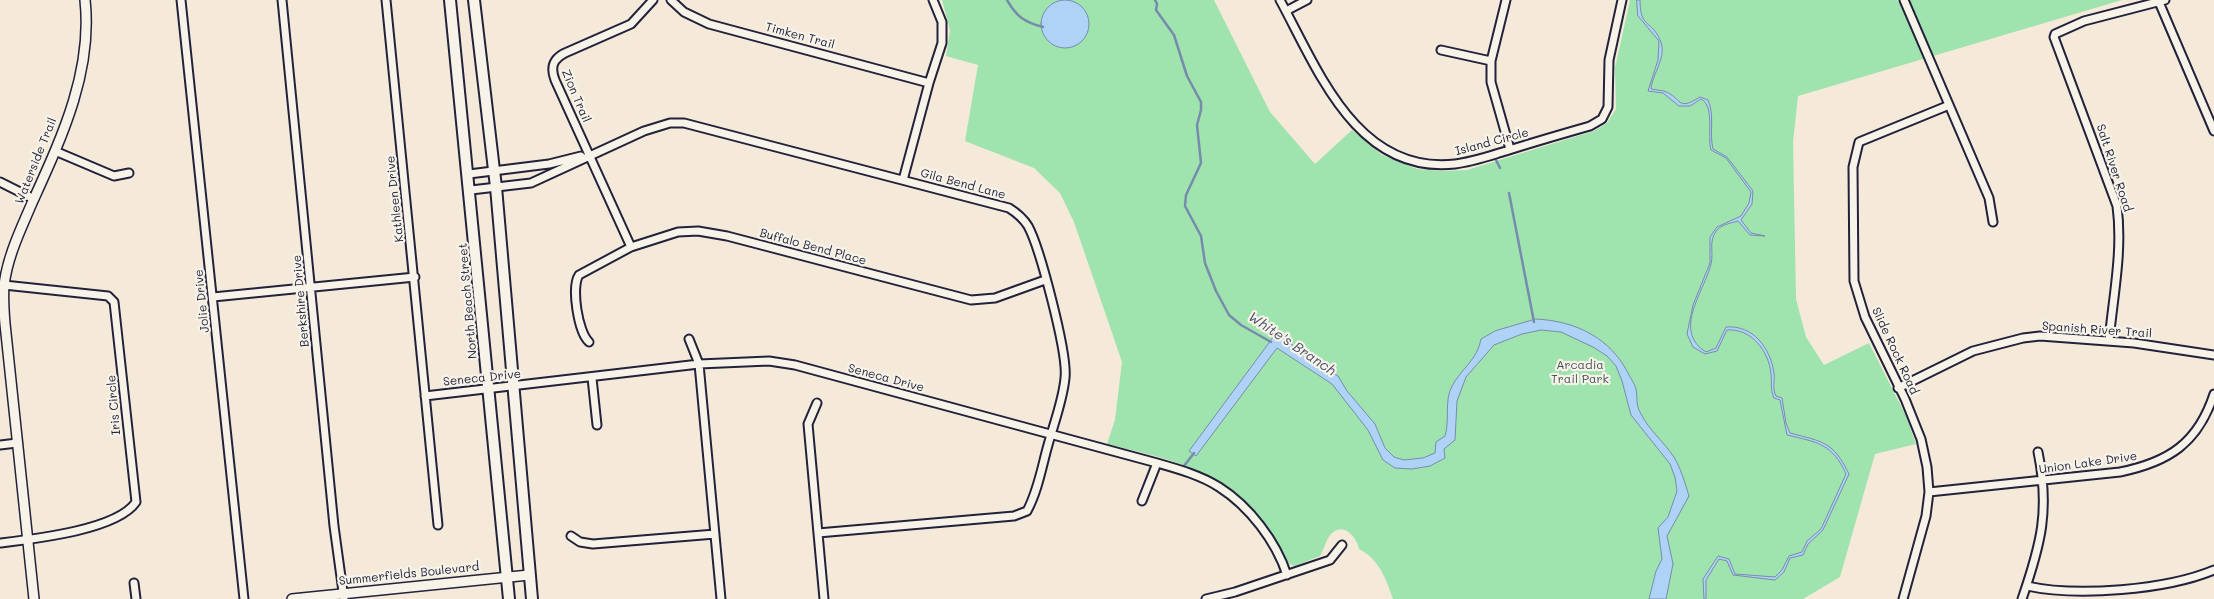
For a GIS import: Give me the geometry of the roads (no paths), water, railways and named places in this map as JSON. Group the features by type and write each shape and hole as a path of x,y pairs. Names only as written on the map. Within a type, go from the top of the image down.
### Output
{"main road":[{"name":"North Beach Street","path":"450,0 471,190 509,599"},
{"path":"474,0 496,187 532,599"}],"street":[{"name":"Waterside Trail","path":"34,599 4,324 4,285 15,242 55,151 80,84 88,20 85,0"},
{"name":"Jolie Drive","path":"181,0 244,599"},
{"name":"Berkshire Drive","path":"282,0 334,517 344,596"},
{"name":"Kathleen Drive","path":"386,0 415,277 438,525"},
{"name":"Zion Trail","path":"631,247 555,80 552,64 557,57 565,52 631,24 653,0"},
{"name":"Timken Trail","path":"671,0 684,12 709,24 929,83"},
{"path":"903,180 929,83 942,43 942,22 933,0"},
{"name":"Island Circle","path":"1280,0 1332,96 1352,122 1376,144 1399,157 1428,165 1456,164 1590,126 1606,113 1610,100 1609,60 1622,0"},
{"path":"1286,11 1306,0"},
{"path":"1506,0 1491,61 1492,90 1510,149"},
{"path":"1904,0 1947,106 1989,198 1993,222"},
{"path":"2162,1 2214,131"},
{"name":"Salt River Road","path":"2108,341 2118,254 2119,224 2117,206 2054,37 2055,34 2084,21 2162,1"},
{"path":"1441,50 1491,61"},
{"name":"Slide Rock Road","path":"1902,599 1926,516 1929,492 1927,467 1921,439 1905,398 1898,388 1865,317 1854,280 1852,167 1860,142 1947,106"},
{"name":"Gila Bend Lane","path":"469,174 549,164 589,154 644,131 670,123 684,123 1009,208 1021,216 1029,228 1046,280 1066,362 1065,379 1030,506 1024,513 1014,516 818,533"},
{"path":"55,151 114,176 129,172"},
{"name":"Gila Bend Lane","path":"471,190 531,183 562,171 589,154"},
{"path":"0,182 34,199"},
{"name":"Buffalo Bend Place","path":"589,342 583,335 579,323 575,284 579,275 631,247 678,232 710,232 971,300 995,298 1046,280"},
{"path":"213,297 415,277"},
{"name":"Iris Circle","path":"0,543 29,540 108,522 130,511 136,502 114,302 108,296 4,285"},
{"name":"Spanish River Trail","path":"1898,388 1973,350 2010,340 2040,336 2108,341 2214,354"},
{"path":"689,339 699,364 721,599"},
{"name":"Seneca Drive","path":"425,396 699,364 769,361 795,365 1157,463 1203,478 1234,498 1258,522 1275,546 1287,575"},
{"path":"592,378 597,425"},
{"name":"Union Lake Drive","path":"1929,492 2044,481 2120,472 2145,467 2160,460 2188,441 2202,424 2214,394"},
{"path":"817,403 808,424 824,599"},
{"path":"0,445 17,443"},
{"path":"2022,599 2041,538 2044,512 2044,481 2038,452"},
{"path":"1142,501 1157,463"},
{"path":"572,536 580,542 593,544 715,534"},
{"path":"1206,599 1235,592 1330,560 1342,546"},
{"path":"2027,586 2065,592 2096,590 2169,584 2214,571"},
{"name":"Summerfields Boulevard","path":"292,599 344,596 529,574"},
{"path":"134,582 136,599"}],"water":[{"path":"1065,0 1074,2 1082,7 1087,15 1089,24 1087,33 1082,41 1074,46 1065,48 1056,46 1048,41 1043,33 1041,24 1043,15 1048,7 1056,2"},
{"path":"1637,0 1640,0 1644,20 1654,29 1662,46 1661,59 1651,89 1664,91 1683,104 1700,97 1708,100 1711,112 1713,149 1727,157 1753,191 1752,204 1741,220 1751,233 1765,236 1750,235 1738,221 1724,225 1717,230 1712,242 1711,264 1693,311 1691,333 1696,343 1706,352 1716,348 1726,327 1736,327 1744,330 1759,340 1772,363 1775,393 1776,396 1782,398 1786,423 1790,433 1826,444 1838,455 1849,474 1823,530 1808,544 1803,555 1790,558 1784,572 1775,580 1733,575 1727,561 1719,559 1706,580 1706,599 1704,599 1703,579 1718,556 1729,559 1735,574 1775,577 1782,570 1789,556 1802,552 1807,541 1821,529 1846,474 1836,456 1830,450 1807,440 1787,435 1780,400 1774,398 1773,395 1770,365 1763,349 1751,337 1736,330 1727,330 1717,351 1705,354 1693,347 1687,334 1693,305 1710,263 1710,237 1717,227 1741,216 1749,203 1751,192 1726,158 1711,150 1708,108 1701,99 1690,106 1679,106 1663,93 1648,91 1658,60 1659,41 1638,16"},
{"path":"1536,319 1565,323 1578,328 1591,334 1612,351 1635,385 1638,407 1644,420 1679,466 1689,496 1667,536 1673,564 1666,599 1649,599 1656,571 1662,559 1658,528 1668,517 1677,491 1675,477 1670,464 1631,415 1616,366 1607,356 1593,347 1561,332 1541,330 1522,334 1494,345 1466,377 1457,401 1455,440 1444,449 1445,458 1430,466 1412,469 1395,468 1383,460 1368,430 1332,384 1277,348 1196,456 1189,451 1274,336 1283,338 1325,369 1338,376 1347,391 1375,424 1385,448 1394,457 1404,460 1423,458 1435,453 1436,442 1445,436 1448,398 1452,386 1473,358 1481,339 1495,331"}],"waterway":[{"path":"1007,0 1014,11 1022,18 1043,27"},
{"name":"White's Branch","path":"1155,0 1157,4 1156,10 1174,35 1187,76 1201,102 1197,125 1201,163 1186,195 1185,206 1201,236 1205,263 1216,291 1229,315 1241,325 1271,342"},
{"path":"1496,160 1500,168"},
{"path":"1509,193 1534,322"},
{"path":"1184,466 1194,453"}],"park label":[{"name":"Arcadia Trail Park","path":"1580,372"}]}
